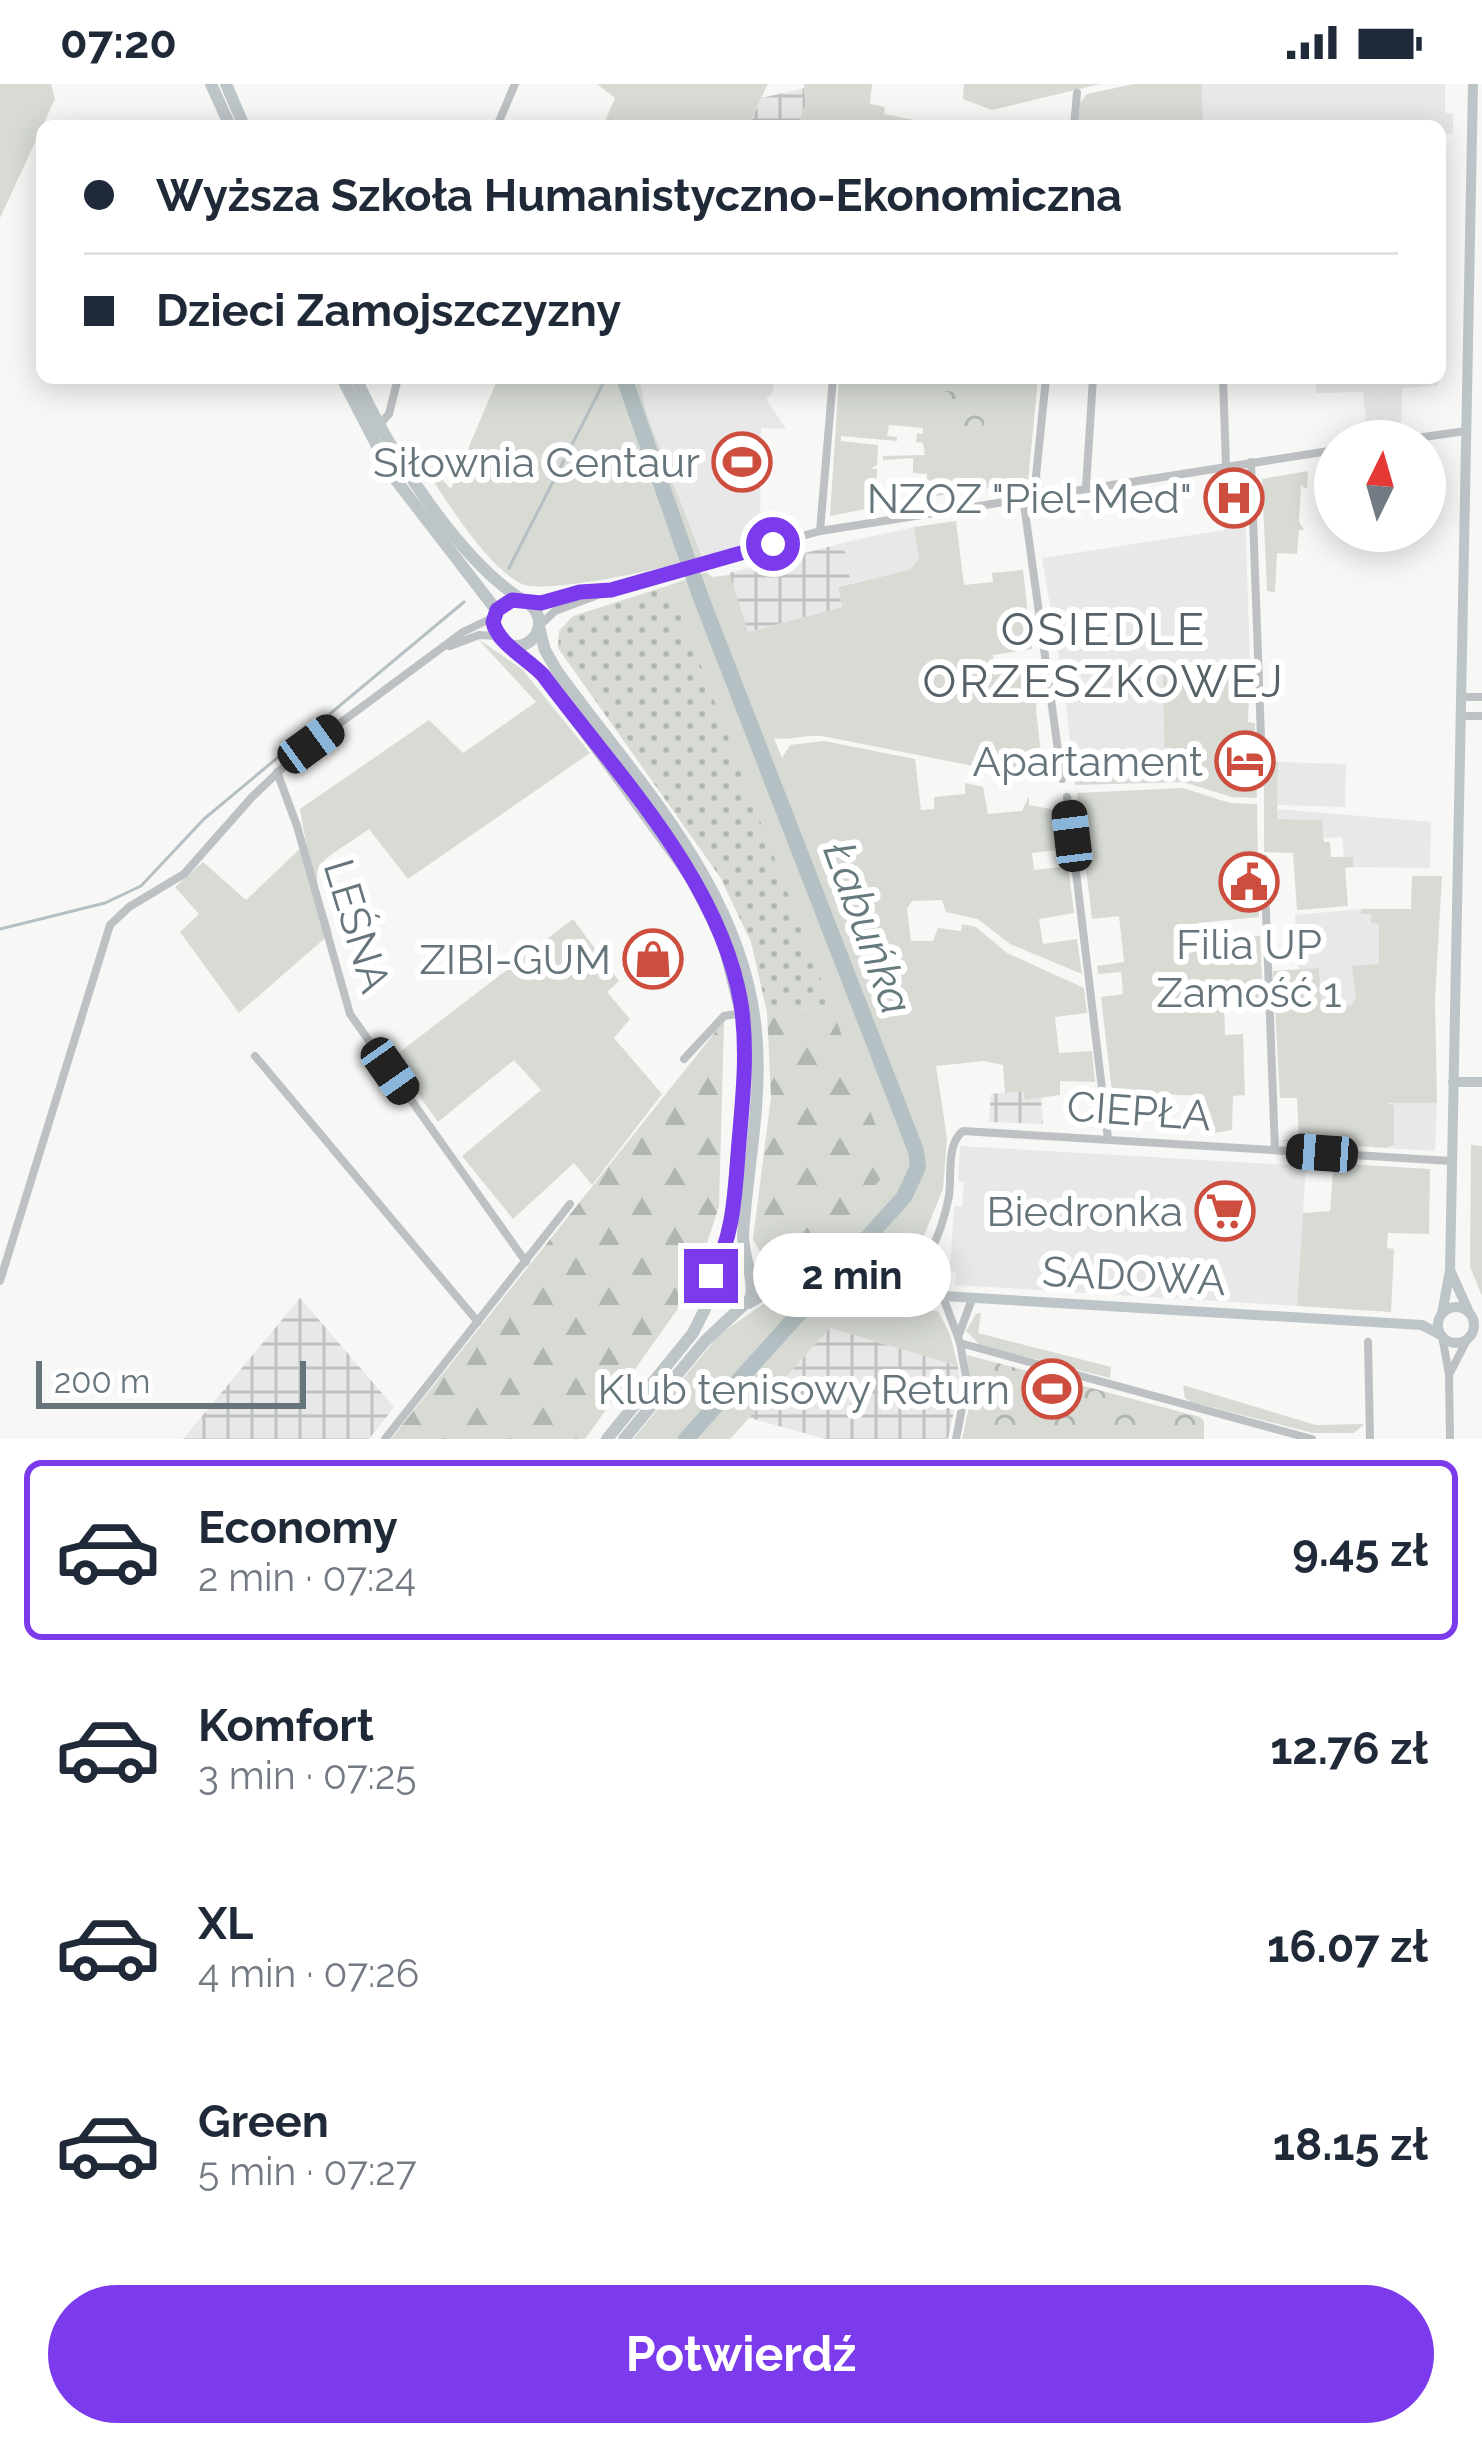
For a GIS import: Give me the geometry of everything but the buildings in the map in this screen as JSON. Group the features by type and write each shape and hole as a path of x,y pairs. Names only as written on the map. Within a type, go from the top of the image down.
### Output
{"main road":[{"path":"212,84 227,120"},
{"path":"226,84 241,120"},
{"path":"346,384 402,489 495,614 497,636 543,675 690,876 724,942 742,1013 744,1080 736,1173 728,1234 711,1276 705,1310 693,1334 607,1439"},
{"path":"358,384 372,429 414,483 489,574 537,612 545,650 557,671 709,881 740,950 753,1001 758,1054 743,1235 743,1256 753,1286 745,1306 705,1341 624,1439"},
{"path":"495,614 512,600 525,602"},
{"path":"512,646 532,640 539,627"},
{"path":"711,1276 727,1268 750,1274"},
{"path":"707,1292 722,1311 745,1306"}],"street":[{"path":"500,120 515,84"},
{"path":"1450,1439 1449,1374 1441,1314 1450,1270 1473,84"},
{"path":"1075,120 1077,93"},
{"path":"1468,344 1482,344"},
{"path":"372,429 389,414 396,384"},
{"path":"820,531 832,384"},
{"path":"1040,494 1036,476 1045,384"},
{"path":"1086,487 1093,384"},
{"path":"1222,384 1226,466"},
{"path":"1446,434 1466,431"},
{"path":"539,627 555,611 611,590 820,531 1314,453"},
{"path":"1251,462 1261,738"},
{"path":"1023,497 1062,779"},
{"path":"525,602 611,590"},
{"path":"0,1281 110,925 180,878 277,772 463,632 495,614"},
{"path":"438,652 476,636 497,636"},
{"path":"1460,697 1482,697"},
{"path":"1460,716 1482,716"},
{"name":"LEŚNA","path":"277,772 350,1014 526,1262"},
{"path":"1067,797 1108,1139"},
{"path":"1264,860 1275,1150"},
{"path":"684,1059 724,1016 742,1013"},
{"path":"255,1056 478,1322"},
{"path":"1453,1082 1482,1082"},
{"name":"CIEPŁA","path":"920,1296 926,1263 948,1202 953,1142 959,1133 1451,1161"},
{"path":"385,1439 570,1204"},
{"name":"CIEPŁA","path":"888,1294 926,1263"},
{"path":"1449,1374 1475,1323 1450,1270"},
{"path":"918,1273 920,1296"},
{"name":"SADOWA","path":"750,1274 842,1291"},
{"name":"SADOWA","path":"745,1306 766,1294 842,1291 1422,1325 1441,1335"},
{"path":"943,1298 959,1340 967,1382 956,1439"},
{"path":"959,1340 972,1299"},
{"path":"1422,1325 1452,1306 1474,1313"},
{"path":"1441,1335 1456,1343 1482,1336"},
{"path":"959,1340 1312,1439"},
{"path":"1368,1342 1370,1436"}],"shaded area":[{"path":"1202,84 1445,84 1445,113 1453,114 1453,134 1446,134 1446,120 1203,120"},
{"path":"804,88 806,104 799,120 751,120 762,98"},
{"path":"640,384 774,384 766,399 786,429 761,428 760,540 702,557 647,415"},
{"path":"1316,384 1438,384 1402,388 1401,420 1366,420 1363,392 1316,393"},
{"path":"1244,478 1250,664 1163,675 1166,776 1073,769 1042,558 1225,530 1220,482"},
{"path":"914,527 919,558 910,571 851,583 843,543"},
{"path":"843,543 851,583 838,587 842,607 748,632 729,573"},
{"path":"1278,762 1346,764 1345,807 1277,805"},
{"path":"1277,809 1431,822 1430,868 1353,867 1353,857 1344,857 1342,837 1324,838 1322,820 1277,819"},
{"path":"1361,909 1361,914 1371,914 1379,923 1379,965 1352,1005 1322,1007 1319,969 1299,969 1295,915"},
{"path":"1024,1091 1025,1099 1041,1098 1043,1124 989,1122 991,1094"},
{"path":"1387,1102 1437,1103 1435,1151 1386,1148 1394,1145 1394,1105"},
{"path":"960,1146 1306,1166 1297,1306 955,1285 956,1272 950,1271 954,1206 962,1206 964,1182 958,1181"},
{"path":"300,1298 394,1407 369,1439 183,1439"},
{"path":"830,1328 958,1366 960,1383 948,1439 826,1439 749,1418"}],"green space":[{"path":"0,84 51,84 55,99 45,120 36,120 36,140 0,218"},
{"path":"597,84 768,84 751,120 606,120 615,98"},
{"path":"804,84 872,84 870,104 885,107 884,114 914,120 799,120 806,104"},
{"path":"964,84 1100,84 992,110 963,99"},
{"path":"1134,84 1202,84 1203,120 1079,120 1080,103 1087,94"},
{"path":"495,384 640,384 647,415 702,557 581,583 522,584 495,564 427,472 431,468 451,489"},
{"path":"839,384 1037,384 1028,482 925,498 927,474 913,473 913,458 883,460 883,456 925,455 923,443 916,442 923,428 889,425 887,436 897,441 841,436 841,441 878,445 877,465 871,468 877,469 876,507 830,516"},
{"path":"945,391 986,394 983,437 942,434"},
{"path":"1308,471 1307,489 1301,485 1299,522 1304,530 1299,530 1297,554 1277,553 1275,592 1267,591 1262,479"},
{"path":"956,521 964,585 993,582 992,573 1023,570 1032,649 993,655 994,675 1040,669 1036,710 1044,780 822,736 774,738 782,758 790,745 824,741 915,759 921,810 934,809 934,797 965,794 965,783 983,787 988,814 1022,811 1029,796 1029,805 1061,811 1066,849 1032,853 1034,870 1068,866 1074,913 1039,919 1043,944 1077,939 1082,974 1010,944 978,919 946,912 942,900 912,901 907,909 911,941 933,941 938,928 961,931 962,924 976,927 1007,953 1084,988 1087,1013 1055,1017 1059,1053 1092,1051 1095,1082 1060,1081 1060,1095 1025,1100 1023,1091 1005,1093 1003,1065 984,1061 936,1066 947,1138 943,1189 910,1270 896,1279 804,1269 886,1173 886,1153 670,585 706,572 712,577 730,575 748,632 842,607 838,587 910,570 919,558 914,527"},
{"path":"670,585 831,1006 767,1012 751,942 720,877 558,648 559,631 573,616"},
{"path":"478,639 522,669 590,753 408,879 369,829 333,853 318,869 317,878 332,932 239,1013 180,932 199,914 175,887 203,862 246,900 306,843 300,809 429,720 463,753 536,702"},
{"path":"1250,664 1248,722 1255,723 1257,798 1232,797 1183,782 1075,785 1073,769 1165,776 1163,675"},
{"path":"1264,755 1278,762 1277,819 1322,820 1331,857 1353,857 1353,867 1345,868 1348,906 1297,910 1293,853 1264,852"},
{"path":"1183,788 1230,803 1257,804 1258,865 1235,870 1235,893 1259,892 1259,917 1197,923 1192,948 1183,950 1185,954 1197,951 1197,958 1215,955 1215,940 1260,936 1263,1002 1224,1005 1225,1035 1243,1034 1245,1095 1233,1096 1232,1130 1202,1135 1204,1096 1112,1092 1101,997 1123,994 1121,972 1098,974 1097,966 1124,962 1119,916 1092,919 1077,793"},
{"path":"1412,876 1442,876 1435,999 1437,1103 1387,1103 1394,1105 1394,1145 1386,1148 1282,1141 1299,1138 1297,1098 1280,1098 1273,971 1319,968 1322,1007 1352,1005 1356,997 1352,966 1379,964 1379,924 1371,923 1371,914 1361,914 1361,909 1411,909"},
{"path":"573,919 619,981 607,992 630,1019 614,1038 662,1094 592,1185 574,1163 513,1219 462,1156 541,1090 514,1060 438,1122 392,1058"},
{"path":"831,1006 886,1153 886,1173 804,1269 795,1268 767,1259 753,1239 771,1097 767,1012"},
{"path":"724,1021 719,1206 692,1289 585,1439 391,1439"},
{"path":"1471,1145 1482,1146 1482,1296 1470,1267"},
{"path":"1327,1163 1430,1169 1429,1234 1388,1233 1387,1248 1394,1249 1391,1312 1297,1306 1303,1213 1330,1211 1333,1170 1326,1169"},
{"path":"766,1302 938,1311 958,1366 830,1328 730,1439 633,1439 720,1334"},
{"path":"981,1313 978,1333 1111,1367 1110,1378 980,1345 966,1331"},
{"name":"Klub tenisowy Return","path":"967,1355 1200,1417 1204,1439 962,1439 971,1398"},
{"path":"1183,1385 1316,1425 1364,1424 1354,1433 1313,1433 1191,1402 1185,1398"}],"waterway":[{"path":"509,568 603,384"},
{"name":"Łabuńka","path":"626,384 701,598 916,1151 918,1167 904,1197 686,1439"},
{"path":"0,929 105,903 141,886 204,819 464,602"}],"place":[{"name":"Siłownia Centaur","path":"742,462"},
{"name":"NZOZ \"Piel-Med\"","path":"1234,498"},
{"name":"Apartament","path":"1245,761"},
{"name":"Filia UP Zamość 1","path":"1249,882"},
{"name":"ZIBI-GUM","path":"653,959"},
{"name":"Biedronka","path":"1225,1211"},
{"name":"Klub tenisowy Return","path":"1052,1389"}],"district":[{"name":"OSIEDLE ORZESZKOWEJ","path":"1104,655"}],"route":[{"path":"711,1276 723,1256 728,1234 744,1080 741,1004 728,955 708,906 671,847 543,675 518,650 501,641 493,622 497,610 512,600 541,603 580,592 611,590 773,544"}]}
